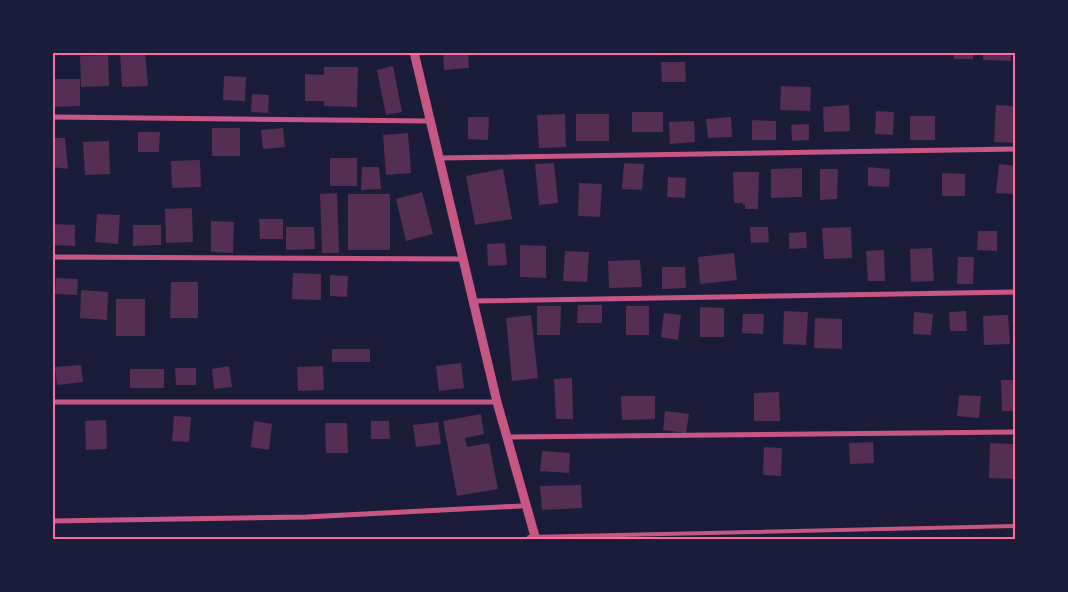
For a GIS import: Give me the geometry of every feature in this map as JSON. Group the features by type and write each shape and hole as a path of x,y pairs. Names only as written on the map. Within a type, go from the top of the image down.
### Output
{"street":[{"path":"414,52 497,402 532,538"},
{"path":"52,117 430,121"},
{"path":"438,158 1016,149"},
{"path":"52,257 463,259"},
{"path":"473,301 1016,292"},
{"path":"52,402 497,402"},
{"path":"506,437 1016,432"},
{"path":"506,437 521,506 532,538"},
{"path":"52,521 306,517 521,506"}],"lane":[{"path":"532,538 1016,526"}],"building":[{"path":"145,52 148,86 122,87 120,53"},
{"path":"443,52 468,52 469,68 444,70"},
{"path":"954,52 973,52 973,59 954,59"},
{"path":"983,52 1011,52 1011,61 983,60"},
{"path":"108,55 109,86 81,87 80,56"},
{"path":"661,62 685,62 686,82 662,82"},
{"path":"393,66 402,112 386,115 377,70"},
{"path":"324,67 358,67 357,107 324,106 324,101 305,101 305,74 324,75"},
{"path":"224,76 246,77 245,101 223,100"},
{"path":"52,79 80,79 80,106 53,107"},
{"path":"781,86 811,87 810,111 780,110"},
{"path":"252,94 269,95 268,113 251,112"},
{"path":"849,105 850,131 824,132 823,107"},
{"path":"996,105 1016,106 1016,143 994,142"},
{"path":"876,111 894,112 893,135 875,134"},
{"path":"632,112 663,112 663,132 632,132"},
{"path":"565,114 566,147 539,148 537,115"},
{"path":"576,114 609,114 609,141 576,141"},
{"path":"910,116 935,116 935,140 910,140"},
{"path":"468,117 489,117 488,140 468,139"},
{"path":"731,117 732,137 708,138 706,119"},
{"path":"752,120 776,121 776,140 752,140"},
{"path":"694,121 695,142 670,144 669,122"},
{"path":"809,124 809,140 792,141 791,125"},
{"path":"212,128 240,128 240,156 212,156"},
{"path":"283,128 285,147 263,149 261,130"},
{"path":"138,132 160,132 159,152 138,152"},
{"path":"408,133 411,173 386,175 383,135"},
{"path":"52,138 65,138 68,169 52,167"},
{"path":"109,141 110,174 85,175 83,142"},
{"path":"330,158 357,158 357,186 330,186"},
{"path":"200,160 201,187 172,188 171,161"},
{"path":"554,163 558,203 539,205 535,164"},
{"path":"624,163 644,164 642,190 622,189"},
{"path":"999,164 1016,166 1016,194 996,193"},
{"path":"362,167 379,167 381,189 361,190"},
{"path":"868,167 890,169 889,187 868,186"},
{"path":"802,168 802,197 771,198 771,169"},
{"path":"503,169 512,219 475,225 466,176"},
{"path":"820,169 838,169 837,199 820,200"},
{"path":"733,172 759,172 758,209 745,209 743,203 734,203"},
{"path":"942,173 965,174 965,196 942,196"},
{"path":"668,177 686,178 685,198 667,197"},
{"path":"579,183 602,184 600,217 578,216"},
{"path":"422,192 433,234 406,241 396,199"},
{"path":"337,193 339,253 322,253 320,194"},
{"path":"348,194 390,194 390,250 348,250"},
{"path":"192,208 193,242 166,243 165,209"},
{"path":"97,214 120,215 118,244 95,242"},
{"path":"259,219 283,219 283,239 260,239"},
{"path":"211,221 234,222 233,253 211,252"},
{"path":"52,224 75,225 75,246 52,245"},
{"path":"133,225 161,225 161,245 133,246"},
{"path":"286,227 314,227 315,249 286,250"},
{"path":"750,227 768,227 769,242 751,243"},
{"path":"851,227 852,258 824,259 822,228"},
{"path":"978,231 997,231 997,251 977,250"},
{"path":"806,232 807,248 789,249 789,233"},
{"path":"505,243 507,265 488,266 487,244"},
{"path":"520,245 546,246 546,278 520,277"},
{"path":"932,248 934,281 911,282 910,249"},
{"path":"884,250 885,281 868,281 866,251"},
{"path":"565,251 589,252 587,282 563,281"},
{"path":"734,253 737,280 700,284 698,257"},
{"path":"958,257 974,257 973,284 957,284"},
{"path":"640,260 642,287 609,288 608,261"},
{"path":"662,267 685,267 686,288 662,289"},
{"path":"293,273 321,274 321,300 292,299"},
{"path":"330,275 348,276 347,297 330,296"},
{"path":"56,278 78,279 77,295 55,294"},
{"path":"171,282 198,282 198,318 170,318"},
{"path":"81,290 108,292 107,320 80,318"},
{"path":"116,299 145,299 145,336 116,336"},
{"path":"578,305 602,305 602,323 577,323"},
{"path":"537,306 561,306 560,335 537,335"},
{"path":"626,306 649,306 649,335 626,335"},
{"path":"700,307 724,308 724,337 700,337"},
{"path":"784,311 808,312 806,345 783,344"},
{"path":"966,311 967,331 950,331 949,312"},
{"path":"914,312 933,314 931,335 913,334"},
{"path":"664,313 681,315 678,340 661,337"},
{"path":"743,314 764,314 763,334 742,333"},
{"path":"531,315 538,378 512,381 506,318"},
{"path":"1008,315 1010,344 984,345 983,316"},
{"path":"815,318 842,319 842,349 814,348"},
{"path":"332,349 370,349 370,362 332,362"},
{"path":"461,363 464,388 439,391 436,366"},
{"path":"81,365 83,382 57,385 55,367"},
{"path":"229,366 232,387 214,389 212,369"},
{"path":"323,366 324,390 298,391 297,367"},
{"path":"175,368 196,368 196,385 176,385"},
{"path":"130,369 164,369 164,388 130,388"},
{"path":"572,378 573,419 556,419 554,379"},
{"path":"1001,380 1016,380 1016,411 1002,411"},
{"path":"779,392 780,421 754,421 754,393"},
{"path":"959,395 981,396 979,418 957,416"},
{"path":"621,396 655,396 655,419 622,420"},
{"path":"665,411 689,414 686,433 663,430"},
{"path":"481,414 484,434 465,438 467,447 489,443 498,489 457,496 443,421"},
{"path":"174,416 191,417 189,442 172,441"},
{"path":"106,420 107,449 86,450 85,421"},
{"path":"254,421 272,424 269,450 251,447"},
{"path":"371,421 389,421 390,439 371,439"},
{"path":"438,422 441,444 416,447 413,425"},
{"path":"325,423 347,423 348,453 326,453"},
{"path":"873,442 874,463 850,464 849,443"},
{"path":"990,443 1016,444 1016,479 989,478"},
{"path":"764,447 782,448 781,476 763,475"},
{"path":"542,451 570,453 569,473 540,471"},
{"path":"581,485 582,508 542,510 540,486"}]}
